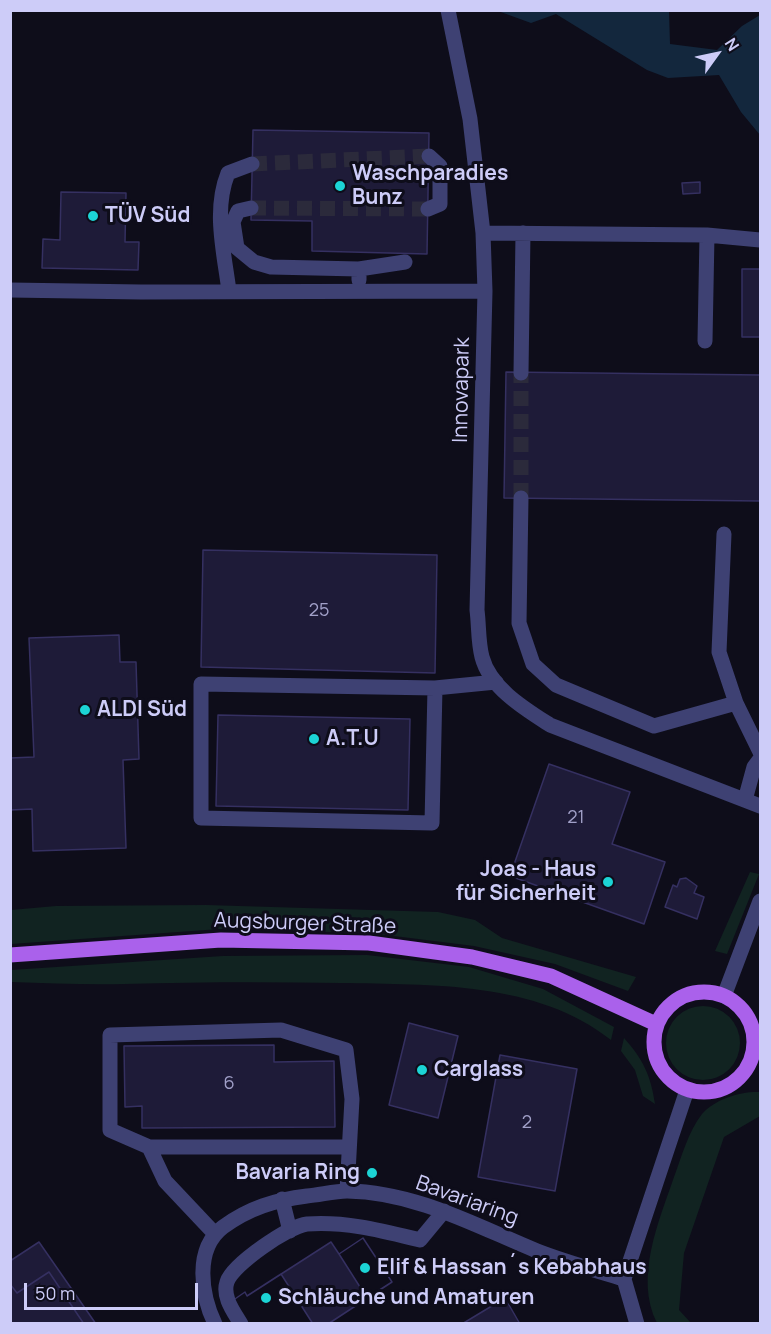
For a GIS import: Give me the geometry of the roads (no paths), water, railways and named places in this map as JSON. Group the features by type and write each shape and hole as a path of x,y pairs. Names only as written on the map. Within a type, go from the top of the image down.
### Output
{"main road":[{"name":"Augsburger Straße","path":"10,955 221,940 369,943 472,957 552,976 656,1024"},
{"path":"704,991 724,996 739,1006 750,1021 756,1059 742,1075 726,1087 706,1092 687,1090 670,1079 658,1063 654,1051 656,1024 667,1007 684,995 704,991"}],"street":[{"name":"Innovapark","path":"448,10 470,119 483,233 485,291 477,610 482,658 496,682 519,705 550,725 760,806"},
{"path":"428,209 440,204 440,166 429,156"},
{"path":"229,291 221,227 220,192 228,173 252,164"},
{"path":"252,208 238,211 233,222 237,248 254,262 271,267 359,269 405,262"},
{"path":"483,233 707,234 760,240"},
{"path":"521,373 523,233"},
{"path":"705,341 707,234"},
{"path":"359,269 359,292"},
{"path":"10,290 485,291"},
{"path":"521,498 519,623 533,664 556,685 654,726 736,703"},
{"path":"724,534 719,652 736,703 760,752"},
{"path":"435,688 432,824 201,818 201,684 435,688 496,682"},
{"path":"745,800 754,767 760,759"},
{"path":"724,996 760,901"},
{"path":"347,1191 352,1099 346,1050 281,1030 110,1035 110,1130 149,1147 349,1147"},
{"path":"637,1323 624,1279 687,1090"},
{"path":"149,1147 165,1181 215,1234 206,1254 202,1284 208,1309 215,1323"},
{"name":"Bavariaring","path":"215,1234 243,1213 282,1199 347,1191 388,1196 444,1210 538,1251 624,1279"},
{"path":"282,1199 290,1231"},
{"path":"242,1323 228,1303 226,1282 240,1263 290,1231 304,1224 342,1223 420,1240 444,1210"}],"water":[{"path":"498,11 669,11 670,44 717,50 742,26 760,15 760,135 741,112 719,75 668,78 647,70 556,14 531,23"}],"tunnel":[{"path":"252,164 429,156"},
{"path":"251,208 428,209"},
{"path":"521,373 521,498"}],"place":[{"name":"Waschparadies Bunz","path":"340,186"},
{"name":"TÜV Süd","path":"93,216"},
{"name":"ALDI Süd","path":"85,710"},
{"name":"A.T.U","path":"314,739"},
{"name":"Joas - Haus für Sicherheit","path":"608,882"},
{"name":"Carglass","path":"422,1070"},
{"name":"Bavaria Ring","path":"372,1173"},
{"name":"Elif & Hassan´s Kebabhaus","path":"365,1268"},
{"name":"Schläuche und Amaturen","path":"266,1298"}]}
